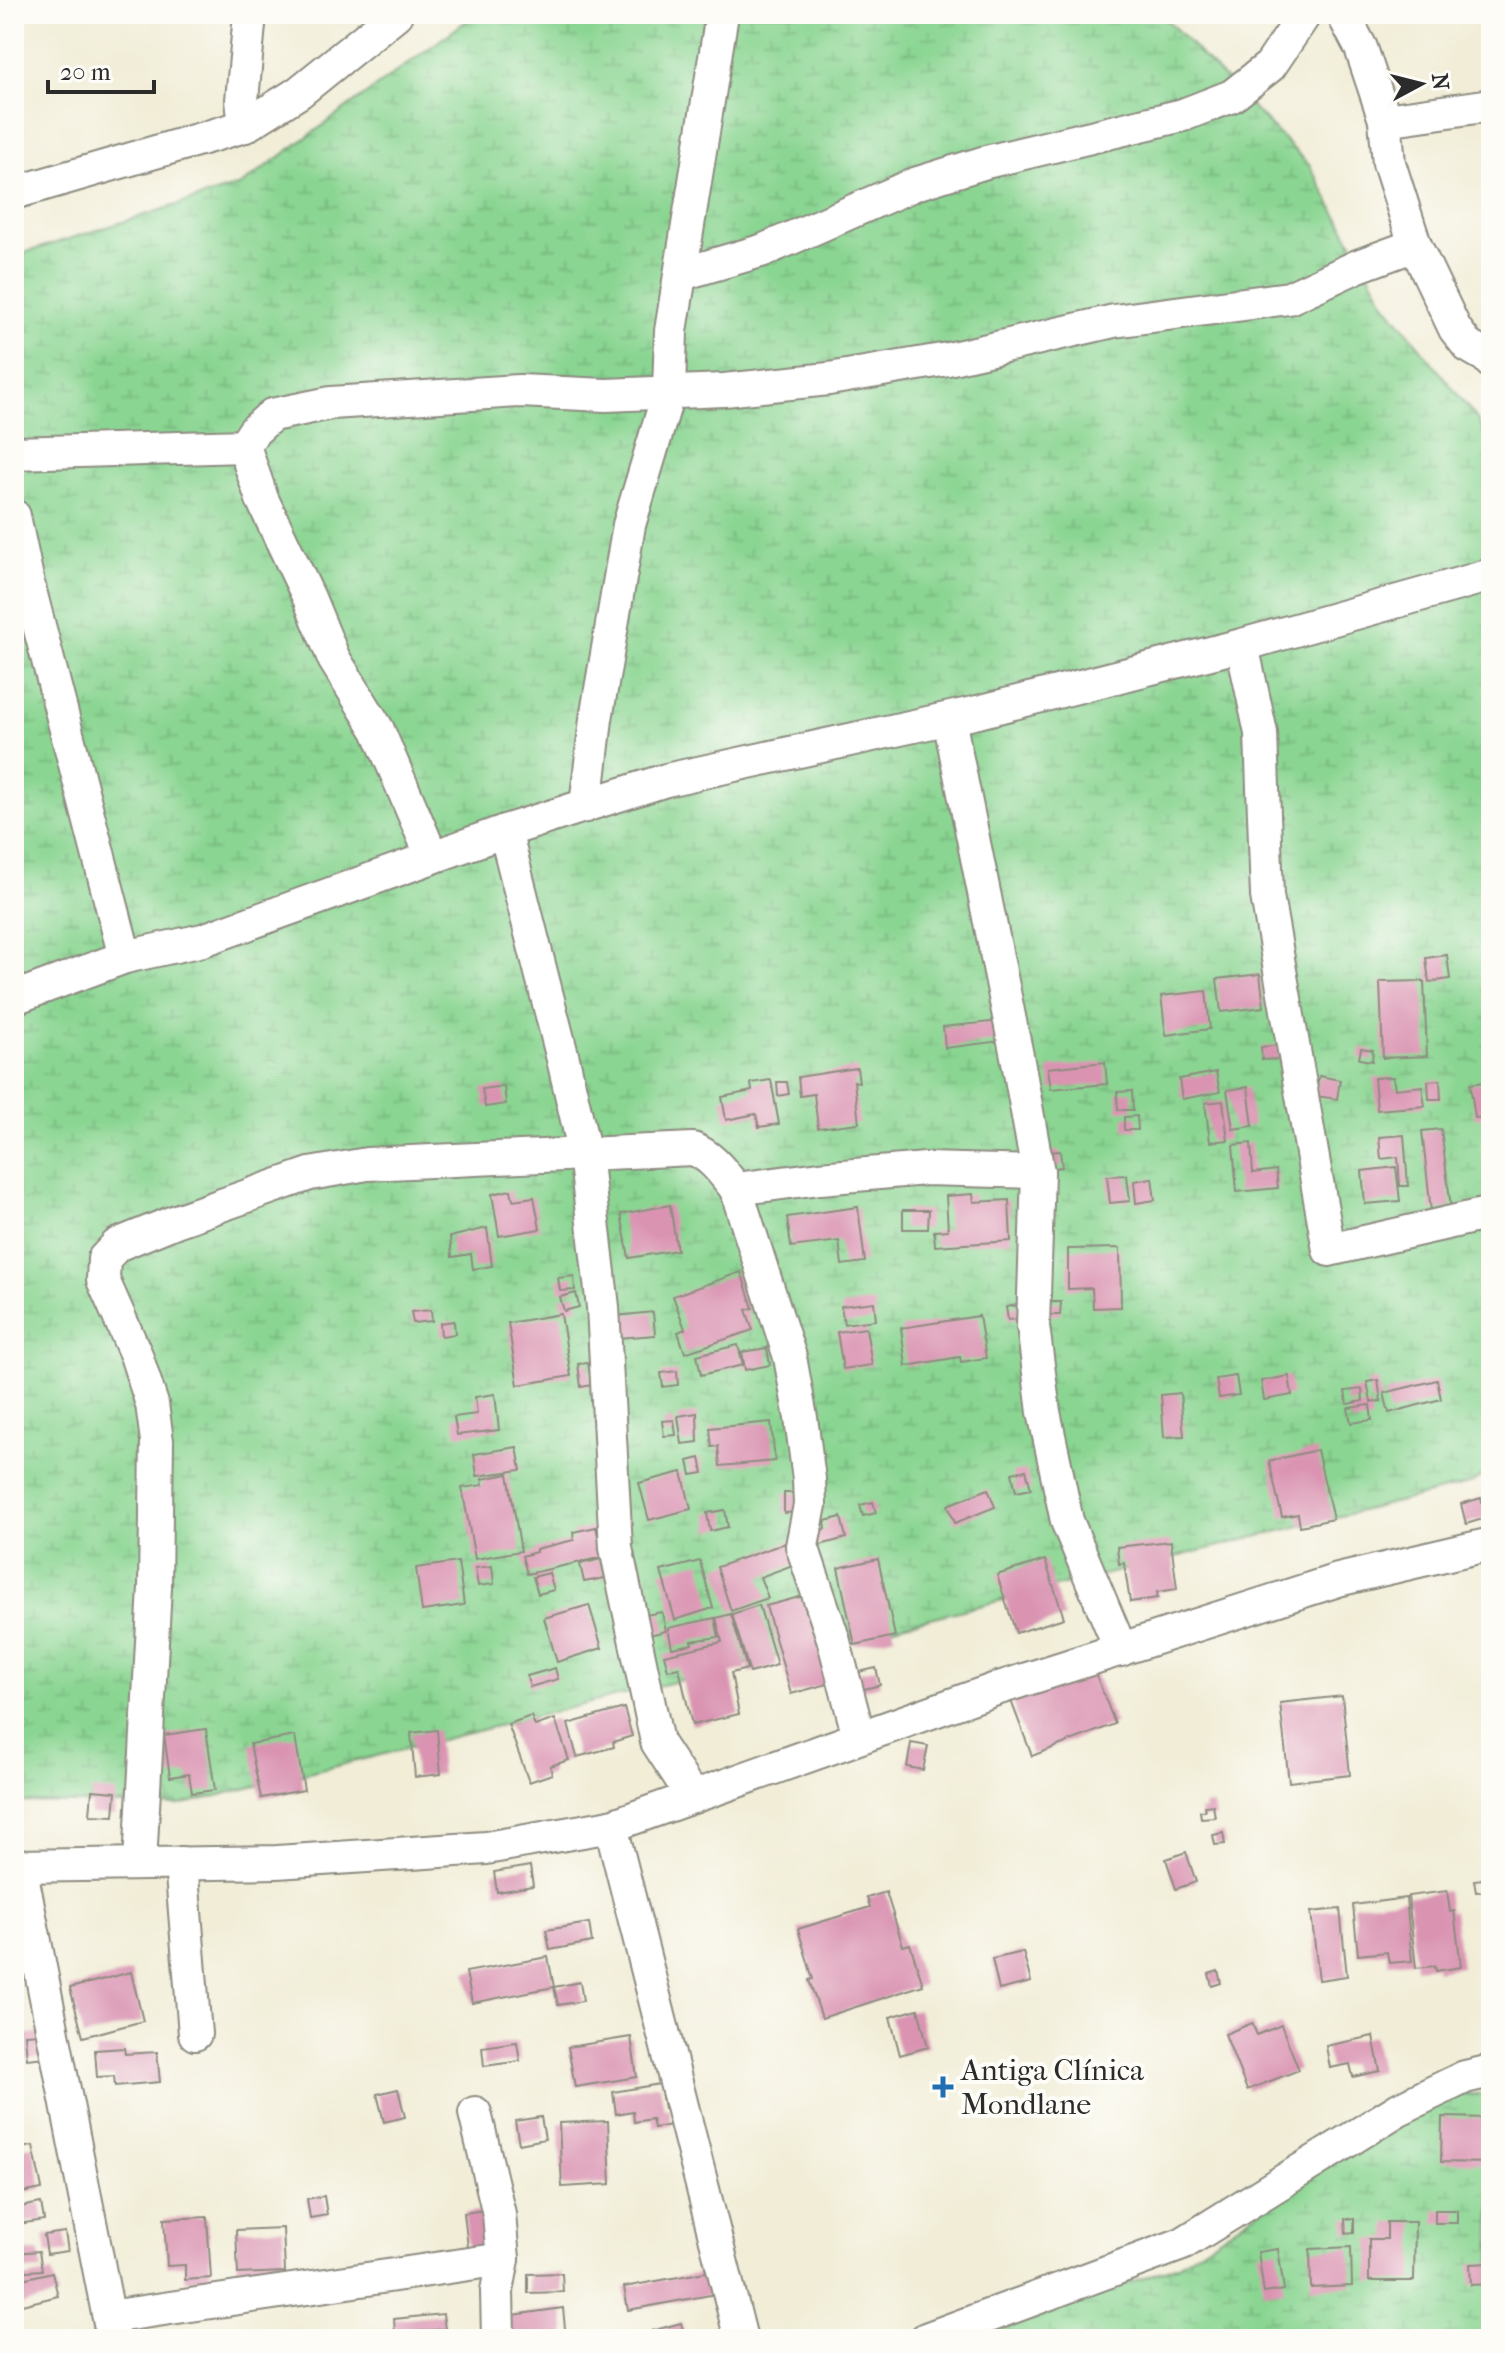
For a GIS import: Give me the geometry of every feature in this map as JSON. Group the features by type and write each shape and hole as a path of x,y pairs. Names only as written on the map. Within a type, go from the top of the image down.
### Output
{"street":[{"path":"245,126 242,100 250,14"},
{"path":"14,193 245,126 298,93 396,14"},
{"path":"586,806 596,719 629,525 669,391 671,331 722,14"},
{"path":"682,274 764,250 929,180 986,162 1183,115 1232,96 1270,66 1305,14"},
{"path":"1343,14 1361,48 1385,120 1389,163 1415,245 1455,329 1468,346 1491,362"},
{"path":"1385,120 1491,105"},
{"path":"244,446 254,431 272,415 331,403 519,391 606,395 724,390 829,379 948,359 1114,321 1289,298 1358,266 1415,245"},
{"path":"14,453 244,446"},
{"path":"244,446 262,499 334,659 378,730 432,857"},
{"path":"14,516 28,583 125,957"},
{"path":"14,998 125,957 203,940 505,831 666,780 949,719 1242,645 1491,575"},
{"path":"1242,645 1261,733 1267,896 1329,1250 1491,1213"},
{"path":"949,719 1038,1172 1033,1326 1044,1412 1067,1521 1121,1650"},
{"path":"505,831 585,1154 603,1307 616,1548 657,1742 693,1797"},
{"path":"140,1863 155,1587 157,1441 152,1404 136,1355 103,1280 104,1259 117,1245 176,1221 310,1174 367,1164 693,1149 702,1152 717,1165 736,1189 790,1357 809,1479 810,1505 802,1546 833,1638 859,1737"},
{"path":"736,1189 926,1169 1038,1172"},
{"path":"503,2259 111,2328 17,1866 277,1862 486,1848 611,1826 996,1689 1338,1580 1491,1544"},
{"path":"611,1826 741,2339"},
{"path":"181,1863 195,2034"},
{"path":"926,2339 1182,2244 1399,2109 1465,2077 1491,2071"},
{"path":"475,2113 499,2214 503,2259 497,2291 498,2339"}],"green space":[{"path":"476,14 1161,14 1310,166 1385,303 1477,419 1491,448 1491,1467 1473,1483 180,1805 14,1802 14,256 241,185"},
{"path":"1459,2094 1491,2094 1491,2339 973,2339 1178,2265 1399,2118"}],"building":[{"path":"1447,955 1450,979 1429,982 1426,958"},
{"path":"1260,974 1264,1007 1221,1012 1217,979"},
{"path":"1424,981 1427,1056 1383,1058 1380,982"},
{"path":"1206,991 1210,1029 1166,1035 1161,996"},
{"path":"1000,1021 1002,1041 945,1048 943,1027"},
{"path":"1278,1045 1279,1059 1262,1060 1261,1047"},
{"path":"1361,1048 1373,1050 1372,1061 1359,1059"},
{"path":"1105,1062 1107,1084 1051,1089 1048,1068"},
{"path":"857,1068 859,1082 854,1081 859,1123 818,1128 814,1094 800,1096 798,1077"},
{"path":"1216,1072 1220,1092 1182,1099 1179,1079"},
{"path":"1319,1076 1340,1080 1337,1099 1315,1096"},
{"path":"1393,1077 1395,1089 1422,1086 1425,1106 1377,1110 1374,1078"},
{"path":"771,1080 779,1124 759,1127 756,1114 726,1120 722,1097 752,1091 751,1083"},
{"path":"1440,1080 1441,1099 1429,1099 1428,1081"},
{"path":"1491,1081 1491,1116 1475,1118 1470,1084"},
{"path":"777,1082 787,1082 789,1094 778,1096"},
{"path":"504,1086 506,1104 485,1107 482,1089"},
{"path":"1248,1087 1253,1126 1233,1129 1227,1090"},
{"path":"1132,1091 1133,1110 1118,1110 1117,1092"},
{"path":"1223,1101 1228,1140 1210,1142 1205,1103"},
{"path":"1137,1116 1138,1130 1124,1130 1124,1117"},
{"path":"1441,1129 1451,1208 1431,1211 1422,1131"},
{"path":"1404,1135 1408,1186 1400,1186 1398,1157 1381,1159 1379,1137"},
{"path":"1251,1143 1253,1173 1276,1170 1278,1188 1237,1192 1233,1145"},
{"path":"1060,1151 1062,1167 1045,1169 1044,1152"},
{"path":"1396,1167 1400,1201 1365,1204 1362,1171"},
{"path":"1127,1175 1130,1201 1110,1203 1107,1176"},
{"path":"1152,1178 1155,1200 1136,1203 1134,1181"},
{"path":"511,1190 513,1200 534,1197 540,1229 499,1236 492,1194"},
{"path":"973,1194 974,1202 1009,1200 1011,1241 935,1246 934,1231 948,1230 946,1196"},
{"path":"670,1205 677,1250 629,1258 621,1214"},
{"path":"858,1207 865,1262 842,1265 839,1241 791,1247 787,1217"},
{"path":"903,1210 929,1210 928,1229 903,1229"},
{"path":"487,1228 492,1266 473,1269 471,1254 452,1257 450,1237"},
{"path":"1120,1248 1121,1307 1093,1308 1092,1288 1068,1289 1068,1249"},
{"path":"741,1272 753,1308 746,1310 753,1330 685,1353 678,1332 685,1329 673,1296"},
{"path":"574,1276 575,1290 560,1291 558,1278"},
{"path":"576,1293 579,1307 564,1311 560,1297"},
{"path":"874,1302 876,1320 844,1324 841,1306"},
{"path":"1050,1302 1061,1302 1060,1315 1049,1315"},
{"path":"1018,1305 1020,1319 1008,1320 1006,1307"},
{"path":"431,1310 432,1321 413,1323 411,1312"},
{"path":"653,1312 655,1335 618,1338 616,1316"},
{"path":"561,1314 571,1376 518,1385 508,1323"},
{"path":"979,1316 986,1358 961,1362 960,1357 906,1366 901,1328"},
{"path":"454,1321 455,1334 441,1336 440,1323"},
{"path":"866,1328 872,1365 843,1369 837,1332"},
{"path":"738,1345 743,1365 701,1375 697,1355"},
{"path":"767,1348 770,1365 745,1370 742,1352"},
{"path":"588,1363 592,1385 581,1387 578,1364"},
{"path":"677,1371 678,1385 663,1387 661,1373"},
{"path":"1236,1376 1239,1395 1219,1398 1216,1379"},
{"path":"1289,1376 1292,1395 1264,1400 1261,1381"},
{"path":"1378,1380 1381,1401 1371,1402 1367,1382"},
{"path":"1437,1380 1441,1399 1389,1413 1384,1393"},
{"path":"1362,1389 1363,1401 1347,1404 1345,1391"},
{"path":"1180,1393 1184,1436 1164,1437 1161,1395"},
{"path":"495,1394 499,1430 457,1435 454,1417 477,1414 475,1397"},
{"path":"1370,1405 1372,1420 1351,1423 1348,1408"},
{"path":"697,1413 698,1442 682,1444 678,1416"},
{"path":"674,1420 676,1435 664,1436 662,1421"},
{"path":"771,1422 775,1461 720,1466 718,1446 712,1447 710,1428"},
{"path":"517,1447 521,1470 477,1476 474,1454"},
{"path":"1317,1450 1333,1519 1300,1526 1298,1514 1282,1517 1269,1461"},
{"path":"700,1458 703,1473 691,1475 688,1461"},
{"path":"1026,1470 1031,1489 1016,1492 1012,1473"},
{"path":"682,1472 691,1509 649,1520 639,1483"},
{"path":"508,1474 521,1551 475,1559 462,1488 483,1485 482,1479"},
{"path":"988,1489 995,1507 955,1523 948,1505"},
{"path":"784,1493 797,1493 798,1512 784,1513"},
{"path":"1481,1498 1486,1518 1466,1524 1461,1504"},
{"path":"873,1502 876,1513 863,1516 860,1505"},
{"path":"725,1510 728,1527 710,1531 707,1513"},
{"path":"841,1517 846,1538 813,1547 809,1533 826,1529 825,1521"},
{"path":"596,1527 603,1557 527,1574 522,1556 536,1552 536,1549 574,1540 573,1532"},
{"path":"794,1540 801,1562 760,1577 768,1598 731,1611 717,1567"},
{"path":"1171,1541 1177,1589 1157,1592 1158,1598 1130,1602 1124,1563 1119,1564 1117,1547"},
{"path":"601,1559 605,1578 584,1582 580,1564"},
{"path":"878,1559 895,1636 855,1645 838,1568"},
{"path":"1045,1560 1064,1618 1016,1633 997,1575"},
{"path":"700,1561 713,1608 675,1620 661,1571"},
{"path":"458,1562 464,1605 422,1611 416,1568"},
{"path":"492,1566 494,1584 478,1586 475,1568"},
{"path":"549,1573 554,1590 538,1594 533,1577"},
{"path":"807,1595 831,1683 791,1694 766,1606"},
{"path":"589,1605 602,1648 557,1662 544,1618"},
{"path":"759,1605 777,1665 750,1673 732,1614"},
{"path":"662,1612 666,1631 649,1635 645,1615"},
{"path":"731,1614 747,1669 731,1673 739,1714 692,1725 679,1668 668,1670 664,1655 722,1642 716,1618"},
{"path":"715,1618 719,1637 691,1641 692,1644 672,1648 668,1628"},
{"path":"1093,1667 1115,1724 1032,1756 1010,1698"},
{"path":"555,1668 558,1679 530,1687 527,1676"},
{"path":"876,1668 880,1685 856,1691 851,1674"},
{"path":"1342,1696 1350,1775 1289,1782 1280,1703"},
{"path":"624,1708 632,1736 613,1742 614,1747 577,1757 568,1724"},
{"path":"531,1716 535,1726 555,1719 569,1760 550,1766 552,1774 529,1782 508,1724"},
{"path":"206,1729 215,1790 192,1793 189,1774 170,1777 164,1735"},
{"path":"437,1730 441,1774 415,1777 411,1733"},
{"path":"295,1736 304,1790 261,1798 250,1744"},
{"path":"911,1743 928,1746 923,1770 907,1767"},
{"path":"92,1790 116,1792 114,1816 90,1815"},
{"path":"1213,1805 1215,1817 1201,1818 1200,1811 1205,1810 1204,1806"},
{"path":"1223,1833 1225,1844 1215,1845 1213,1835"},
{"path":"1186,1852 1196,1882 1176,1889 1166,1859"},
{"path":"530,1866 533,1886 497,1892 494,1872"},
{"path":"1490,1878 1491,1891 1476,1892 1474,1880"},
{"path":"1447,1891 1450,1912 1454,1911 1461,1967 1436,1971 1435,1966 1416,1968 1408,1896"},
{"path":"886,1892 903,1946 910,1944 923,1985 822,2018 809,1980 813,1979 798,1929 870,1907 867,1898"},
{"path":"1406,1898 1412,1961 1389,1963 1387,1952 1358,1955 1353,1905"},
{"path":"1340,1909 1347,1976 1319,1980 1311,1912"},
{"path":"589,1923 592,1942 550,1950 546,1930"},
{"path":"1023,1952 1031,1982 999,1990 992,1959"},
{"path":"548,1957 554,1987 472,2003 466,1972"},
{"path":"1218,1971 1221,1983 1212,1986 1209,1974"},
{"path":"131,1972 143,2021 83,2037 70,1988"},
{"path":"580,1982 583,2001 558,2005 554,1987"},
{"path":"918,2009 928,2047 900,2055 890,2017"},
{"path":"1252,2023 1257,2035 1281,2025 1299,2070 1247,2090 1225,2034"},
{"path":"43,2033 45,2057 27,2059 25,2034"},
{"path":"1373,2036 1380,2071 1353,2077 1350,2064 1330,2068 1326,2046"},
{"path":"631,2037 637,2077 575,2087 568,2047"},
{"path":"517,2042 520,2061 484,2066 482,2047"},
{"path":"124,2048 125,2054 157,2052 160,2082 115,2086 114,2076 97,2077 95,2050"},
{"path":"660,2084 664,2109 669,2108 672,2125 654,2128 652,2119 634,2122 633,2111 616,2114 613,2092"},
{"path":"398,2089 405,2117 384,2122 377,2094"},
{"path":"541,2117 545,2139 519,2144 515,2121"},
{"path":"1442,2117 1491,2118 1489,2163 1441,2162"},
{"path":"608,2121 611,2184 562,2187 559,2123"},
{"path":"33,2146 42,2189 16,2194 14,2149"},
{"path":"324,2196 327,2215 310,2218 307,2199"},
{"path":"41,2203 44,2220 18,2224 15,2208"},
{"path":"485,2210 490,2254 469,2256 464,2213"},
{"path":"1435,2210 1457,2210 1457,2223 1435,2223"},
{"path":"207,2217 211,2278 185,2280 185,2265 167,2266 164,2219"},
{"path":"1345,2219 1354,2219 1354,2232 1346,2233"},
{"path":"1387,2222 1415,2222 1414,2281 1369,2281 1369,2239 1387,2239"},
{"path":"283,2228 285,2272 238,2274 236,2230"},
{"path":"65,2232 68,2251 47,2254 44,2235"},
{"path":"1351,2247 1352,2286 1311,2288 1310,2249"},
{"path":"1278,2249 1284,2290 1264,2293 1258,2252"},
{"path":"39,2251 42,2270 14,2272 14,2253"},
{"path":"1489,2263 1490,2284 1471,2285 1470,2264"},
{"path":"711,2271 716,2294 628,2310 624,2287"},
{"path":"52,2272 58,2296 14,2307 14,2281"},
{"path":"562,2273 563,2292 528,2293 528,2274"},
{"path":"563,2308 566,2339 509,2339 506,2316"},
{"path":"443,2314 445,2329 395,2334 394,2319"},
{"path":"681,2323 686,2339 644,2339 652,2336 651,2331"},
{"path":"378,2329 379,2339 334,2339 334,2334"}],"place":[{"name":"Antiga Clínica Mondlane","path":"943,2087"}]}
